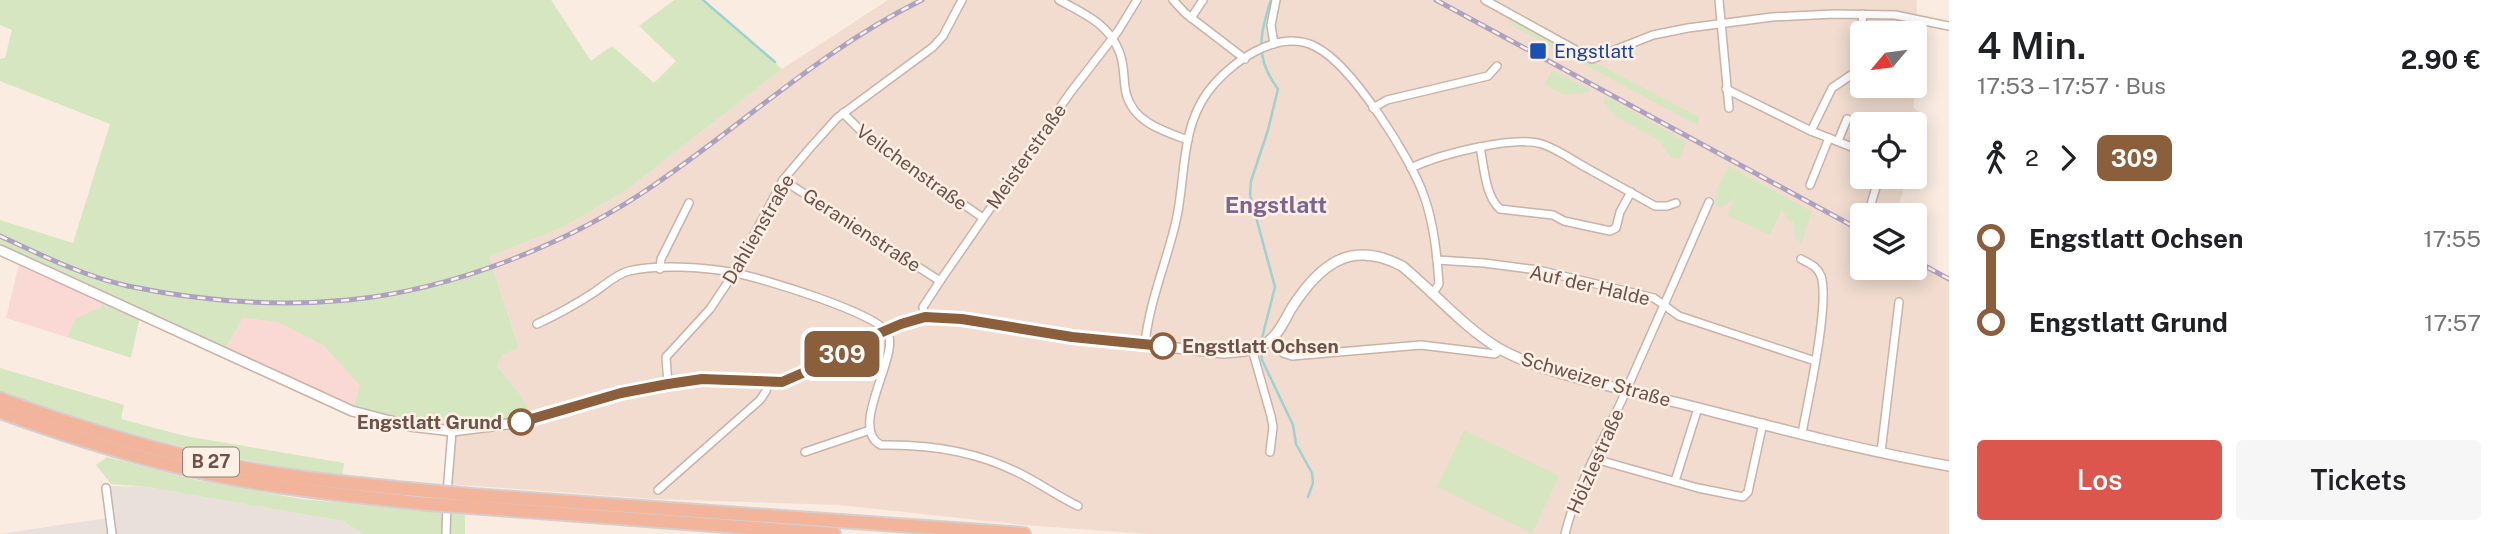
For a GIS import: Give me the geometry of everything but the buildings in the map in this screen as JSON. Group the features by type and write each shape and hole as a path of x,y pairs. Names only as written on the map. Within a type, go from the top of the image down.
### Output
{"highway":[{"name":"B 27","path":"0,399 87,429 197,459 429,497"},
{"name":"B 27","path":"0,412 72,438 195,471 305,491 429,497 834,534"},
{"name":"B 27","path":"470,501 1024,534"}],"street":[{"name":"Dahlienstraße","path":"668,384 666,357 710,309 734,273 783,180 836,118 933,47 943,36 962,0"},
{"path":"1059,0 1095,19 1112,38 1120,52 1126,94 1143,120 1188,140"},
{"name":"Meisterstraße","path":"925,317 923,307 940,281 1137,0"},
{"path":"1173,0 1191,18 1245,59"},
{"path":"1191,18 1203,0"},
{"path":"1270,45 1276,0"},
{"path":"1485,0 1592,59 1653,35 1723,23 1805,15 1895,15 1949,26"},
{"path":"1719,0 1729,108"},
{"path":"1811,131 1832,88 1852,77 1857,71 1863,14"},
{"path":"1145,344 1177,218 1188,140 1206,94 1227,72 1270,45 1298,42 1316,47 1336,63 1373,108 1411,168 1423,194 1430,216 1437,260 1438,284 1433,293"},
{"path":"1373,108 1387,100 1488,76 1497,66"},
{"path":"1726,89 1811,131 1850,146"},
{"name":"Veilchenstraße","path":"843,113 881,147 983,218"},
{"path":"1838,141 1847,119"},
{"path":"1810,185 1829,138"},
{"path":"1411,168 1435,158 1521,141 1542,144 1655,206 1676,203"},
{"path":"1480,147 1487,183 1495,205 1500,209 1553,215 1564,221 1610,231 1616,228 1620,212 1631,192"},
{"name":"Geranienstraße","path":"783,180 940,281"},
{"name":"Hölzlestraße","path":"1565,534 1575,501 1678,278 1709,202"},
{"path":"660,269 661,259 689,203"},
{"path":"0,250 352,411 410,426 452,431 533,419 621,393 668,384 702,379 782,382 800,376 886,330 925,317 962,319 1072,337 1224,353 1252,349 1269,341 1283,353 1292,356 1404,345 1456,348 1495,354 1501,349"},
{"name":"Schweizer Straße","path":"1269,341 1318,274 1339,259 1362,255 1390,260 1402,266 1469,327 1501,349 1555,370 1698,408 1949,466"},
{"path":"1801,259 1816,267 1822,278 1822,314 1802,433"},
{"name":"Auf der Halde","path":"1437,260 1538,270 1654,298 1679,316 1815,361"},
{"path":"537,324 562,312 624,272 684,268 734,273 820,299 871,319 886,330 891,338 873,406 871,437 881,444 952,450 989,460 1078,506"},
{"path":"1881,452 1899,302"},
{"path":"1252,349 1271,416 1270,452"},
{"path":"659,490 760,400 768,382"},
{"path":"1675,481 1698,408"},
{"path":"1595,459 1744,497 1748,492 1763,423"},
{"path":"805,452 870,430"},
{"path":"446,534 452,431"},
{"path":"106,488 112,534"}],"shaded area":[{"path":"888,0 1917,0 1916,21 1850,21 1850,98 1914,98 1914,108 1920,112 1850,112 1850,189 1904,189 1899,203 1850,203 1850,280 1927,280 1927,269 1949,281 1949,534 1148,534 1024,525 839,505 654,499 448,484 452,431 518,392 497,366 502,355 519,348 489,257 565,226 625,191 782,69"},
{"path":"20,259 106,300 102,307 75,319 67,337 6,318"},
{"path":"243,318 278,322 324,346 360,386 352,411 223,353"},
{"path":"109,486 147,487 343,521 363,534 0,534 113,517"}],"green space":[{"path":"0,0 551,0 591,61 612,46 654,83 676,61 639,26 674,0 703,0 782,69 625,191 565,226 489,257 519,348 502,355 497,366 518,392 533,419 452,431 352,411 360,386 324,346 278,322 243,318 223,353 140,316 131,358 67,337 75,319 101,307 105,300 0,250 0,220 73,243 110,124 0,81 0,59 5,58 12,30 0,25"},
{"path":"1509,18 1699,117 1697,125 1509,24"},
{"path":"1552,70 1590,90 1589,92 1565,95 1545,85"},
{"path":"1605,96 1686,142 1680,159 1671,157 1659,140 1618,118 1604,104"},
{"path":"1729,166 1812,212 1801,243 1795,238 1794,222 1788,220 1782,209 1770,235 1727,215 1737,192 1732,200 1720,209 1714,204 1717,188"},
{"path":"0,368 124,405 121,419 185,436 344,463 342,476 253,462 169,444 43,408 0,393"},
{"path":"1464,430 1559,476 1532,533 1437,487"},
{"path":"107,457 191,479 301,499 465,515 465,534 363,534 343,521 147,487 111,484 96,465"}],"waterway":[{"path":"703,0 775,62"},
{"path":"1261,342 1275,287 1250,195 1251,181 1278,89 1266,67 1261,46 1271,0"},
{"path":"1261,348 1262,360 1293,425 1296,444 1312,473 1313,483 1308,497"}],"railway":[{"path":"0,236 62,264 111,282 210,299 265,303 321,302 388,295 428,286 510,260 549,244 623,205 690,160 852,40 922,0"},
{"path":"1436,0 1850,224"},
{"path":"1927,267 1949,279"}],"bus line":[{"name":"309","path":"521,422 621,393 668,384 702,379 782,382 800,376 873,336 925,317 962,319 1072,337 1163,346"}],"place":[{"name":"Engstlatt","path":"1538,51"},
{"name":"Engstlatt Ochsen","path":"1163,346"},
{"name":"Engstlatt Grund","path":"521,422"}],"district":[{"name":"Engstlatt","path":"1276,205"}]}
